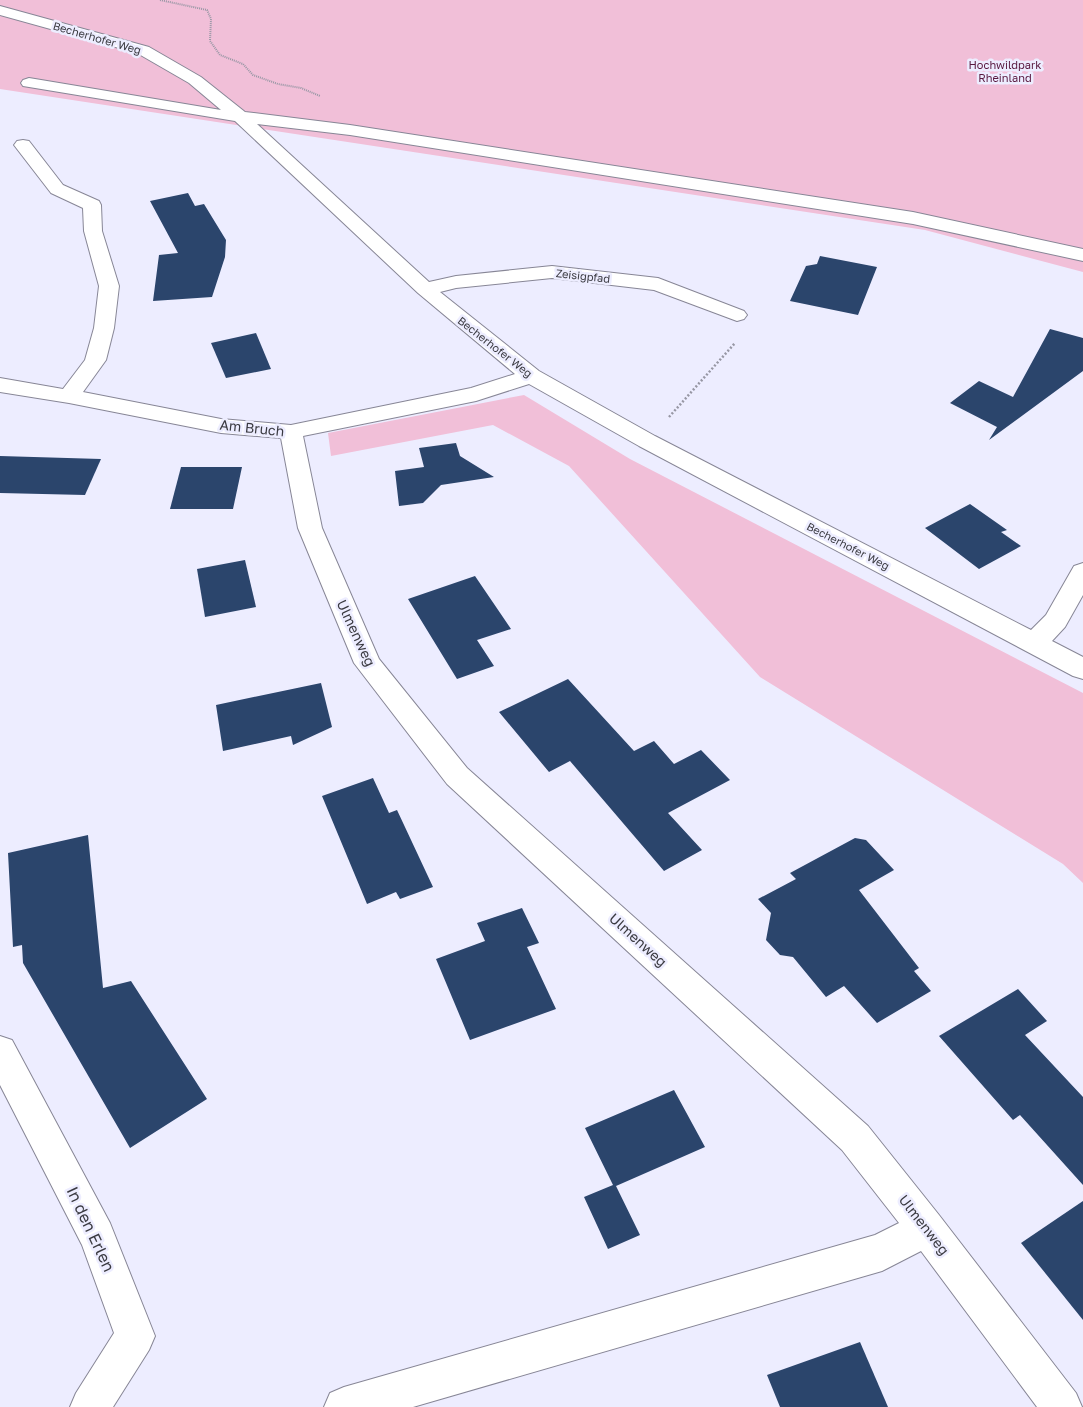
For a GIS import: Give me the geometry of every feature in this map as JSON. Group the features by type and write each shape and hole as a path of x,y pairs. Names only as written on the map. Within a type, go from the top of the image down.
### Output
{"street":[{"name":"Becherhofer Weg","path":"0,10 143,50 195,80 241,118 425,289 531,376 647,441 1083,669"},
{"path":"29,83 241,118 350,130 913,218 1083,255"},
{"path":"23,145 58,188 92,205 93,231 109,286 104,328 95,360 69,396"},
{"name":"Zeisigpfad","path":"425,289 456,282 552,272 658,284 736,315"},
{"name":"Am Bruch","path":"0,385 69,396 221,426 291,432 476,394 531,376"},
{"name":"Ulmenweg","path":"291,432 310,528 367,663 457,776 855,1138 1062,1407"},
{"path":"1034,643 1056,621 1083,572"},
{"name":"In den Erlen","path":"0,1052 97,1236 135,1336 90,1407"},
{"path":"344,1407 882,1252 926,1228"}],"path":[{"path":"160,0 207,10 211,19 210,41 220,55 243,64 253,75 337,100 350,115 350,130"},
{"path":"647,441 743,334 736,315"}],"green space":[{"name":"Hochwildpark Rheinland","path":"0,0 1083,0 1083,272 925,230 0,89"},
{"path":"524,395 630,459 1083,693 1083,883 1063,864 760,677 569,466 493,425 331,456 328,433"}],"building":[{"path":"188,193 195,206 204,204 226,240 225,257 212,297 153,301 159,255 178,253 150,201"},
{"path":"820,256 877,267 858,315 790,301 806,266 817,264"},
{"path":"1050,329 1083,338 1083,371 989,440 997,427 950,403 979,381 1013,397"},
{"path":"256,333 271,369 226,378 211,343"},
{"path":"456,443 460,456 494,477 441,485 423,503 399,506 395,471 424,467 419,448"},
{"path":"0,456 101,459 85,495 0,493"},
{"path":"181,467 242,467 233,509 170,509"},
{"path":"970,504 1007,530 1001,532 1021,546 979,569 925,528"},
{"path":"245,560 256,607 205,617 197,569"},
{"path":"475,576 511,629 477,640 494,666 457,679 408,599"},
{"path":"568,679 634,751 654,741 674,764 701,750 730,780 668,813 702,850 664,871 570,761 549,772 499,712"},
{"path":"321,683 332,727 293,745 291,736 223,751 216,705"},
{"path":"373,778 389,813 397,810 433,887 400,899 396,892 367,904 322,796"},
{"path":"88,835 103,988 131,981 207,1099 130,1148 23,963 22,945 13,947 8,853"},
{"path":"855,838 866,840 894,870 859,890 919,968 914,971 931,991 877,1023 844,986 826,997 793,957 780,955 766,940 771,913 758,899 796,879 790,873"},
{"path":"522,908 539,943 527,947 556,1009 470,1040 436,959 485,941 477,923"},
{"path":"1018,989 1047,1021 1025,1035 1083,1097 1083,1185 1020,1115 1013,1120 939,1036"},
{"path":"674,1090 705,1147 616,1186 640,1235 608,1249 584,1197 613,1185 585,1128"},
{"path":"1083,1201 1083,1320 1021,1243"},
{"path":"860,1342 888,1407 780,1407 767,1375"}]}
